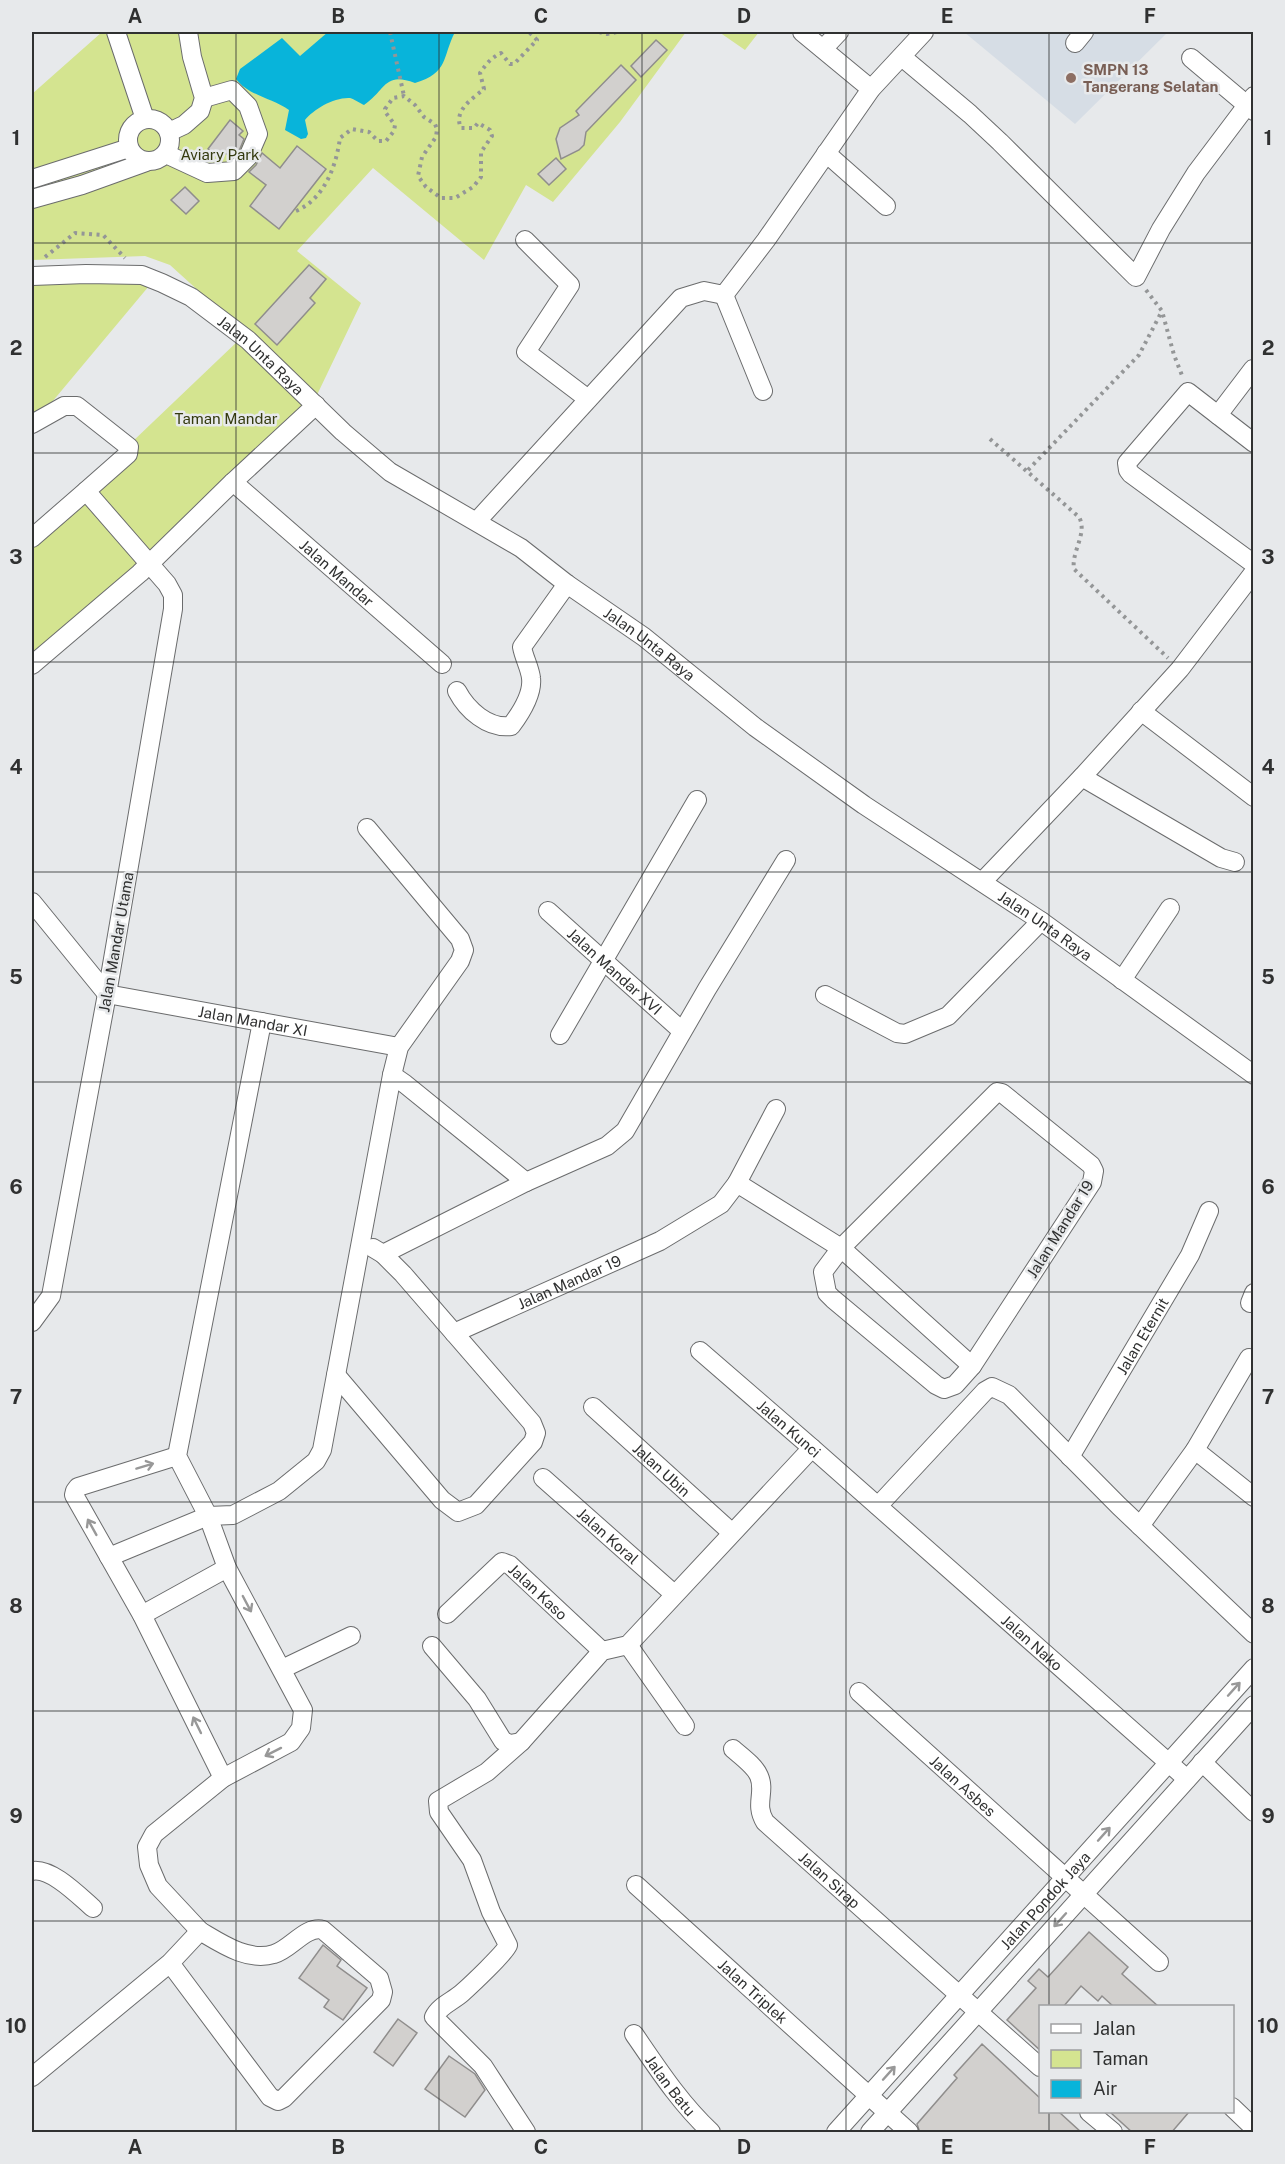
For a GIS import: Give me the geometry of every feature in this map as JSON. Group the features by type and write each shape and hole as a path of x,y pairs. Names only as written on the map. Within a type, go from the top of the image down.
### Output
{"street":[{"path":"116,32 145,119"},
{"path":"169,132 184,125 200,111 204,98 192,57 188,32"},
{"path":"802,32 871,89"},
{"path":"824,49 839,32"},
{"path":"724,295 766,240 871,89 924,32"},
{"path":"902,57 1000,142 1136,277 1161,229 1196,173 1251,104 1191,58"},
{"path":"166,154 207,172 234,171 248,157 258,134 248,106 232,90 204,98"},
{"path":"32,199 82,185 146,162 153,162 166,154 170,147 169,132 159,121 145,119 138,122 128,133 129,148 138,159 146,162"},
{"path":"32,179 129,148"},
{"path":"826,153 886,206"},
{"path":"525,240 570,285 526,352 588,399"},
{"name":"Jalan Unta Raya","path":"36,269 142,275 191,297 233,327 343,432 390,472 521,548 567,584 644,637 755,727 864,805 1041,921 1254,1075"},
{"path":"477,521 681,298 704,291 724,295"},
{"path":"724,295 763,391"},
{"path":"1218,415 1253,369"},
{"path":"1254,443 1188,392 1127,463 1128,470 1254,564"},
{"path":"32,665 150,563 316,405"},
{"path":"32,424 64,406 77,406 129,447 128,454 32,538"},
{"name":"Jalan Mandar","path":"233,482 442,664"},
{"name":"Jalan Mandar Utama","path":"32,1322 51,1296 107,994 173,609 172,595 150,563 86,491"},
{"path":"982,882 1180,669 1254,572"},
{"path":"457,691 465,706 478,716 501,728 511,726 520,713 532,680 522,646 567,584"},
{"path":"1141,711 1254,797"},
{"path":"1082,777 1209,851 1235,862"},
{"path":"560,1035 697,800"},
{"path":"109,1557 208,1516 233,1515 279,1491 316,1461 322,1450 399,1047 460,961 464,950 460,939 367,828"},
{"path":"383,1254 526,1182 607,1146 625,1131 682,1031 786,860"},
{"path":"32,902 107,994"},
{"path":"1122,980 1170,908"},
{"name":"Jalan Mandar XVI","path":"548,911 682,1031"},
{"path":"825,994 897,1033 905,1034 948,1016 1041,921"},
{"name":"Jalan Mandar XI","path":"107,994 399,1047"},
{"path":"170,1963 270,2097 278,2102 381,2000 383,1992 379,1978 323,1930 314,1930 274,1954 252,1955 229,1949 201,1931 158,1886 149,1865 147,1846 154,1834 223,1778 291,1743 301,1728 303,1710 227,1568 208,1516 177,1456 262,1022"},
{"path":"392,1076 526,1182"},
{"name":"Jalan Mandar 19","path":"997,1092 1002,1093 1091,1165 1094,1171 1092,1182 972,1366 955,1385 944,1389 936,1385 827,1293 823,1272 841,1248 997,1092"},
{"name":"Jalan Mandar 19","path":"454,1333 660,1242 721,1204 737,1183 776,1109"},
{"path":"737,1183 841,1248 972,1366"},
{"name":"Jalan Eternit","path":"1070,1457 1190,1255 1209,1211"},
{"path":"336,1375 442,1500 458,1512 476,1505 533,1442 536,1433 532,1423 383,1254 361,1242"},
{"name":"Jalan Kunci","path":"700,1352 878,1506"},
{"path":"1140,1526 1195,1450 1249,1358"},
{"path":"878,1506 985,1391 992,1387 1009,1395 1140,1526 1254,1634"},
{"name":"Jalan Ubin","path":"593,1407 731,1532"},
{"path":"526,2133 483,2066 434,2017 505,1953 508,1946 491,1912 472,1860 439,1812 438,1801 487,1772 521,1742 602,1651 628,1645 731,1532 813,1448"},
{"path":"1195,1450 1254,1497"},
{"path":"177,1456 78,1487 74,1496 141,1615 223,1778"},
{"name":"Jalan Koral","path":"543,1478 674,1594"},
{"name":"Jalan Nako","path":"878,1506 1187,1779"},
{"name":"Jalan Kaso","path":"447,1614 502,1562 510,1565 602,1651"},
{"path":"141,1615 227,1568"},
{"path":"282,1669 351,1636"},
{"path":"628,1645 685,1726"},
{"path":"432,1646 477,1700 503,1741 510,1744 521,1742"},
{"name":"Jalan Pondok Jaya","path":"836,2133 1254,1668"},
{"name":"Jalan Asbes","path":"859,1692 1064,1879 1159,1962"},
{"name":"Jalan Pondok Jaya","path":"870,2133 1254,1705"},
{"name":"Jalan Sirap","path":"733,1749 759,1776 761,1784 759,1813 765,1822 1039,2065"},
{"path":"1203,1762 1254,1812"},
{"path":"32,1871 38,1869 53,1876 93,1908"},
{"name":"Jalan Triplek","path":"636,1885 870,2095 909,2133"},
{"path":"32,2077 170,1963 201,1931"},
{"name":"Jalan Batu","path":"634,2034 669,2086 711,2133"},
{"path":"1234,2108 1254,2128"},
{"path":"1090,2113 1113,2133"}],"path":[{"path":"390,32 404,96 424,117 435,124 437,129 436,137 422,157 418,176 426,187 441,198 454,198 473,188 481,177 481,152 492,136 490,130 478,123 474,128 461,128 458,122 460,113 484,89 480,73 486,64 501,53 510,64 514,64 537,40 529,32"},
{"path":"599,32 607,34 617,32"},
{"path":"296,211 307,206 329,179 340,138 352,129 369,132 378,141 386,141 394,131 395,125 386,114 385,109 393,98 404,96"},
{"path":"36,269 75,233 103,235"},
{"path":"1136,277 1162,311 1174,355 1188,392"},
{"path":"1028,470 1139,355 1162,311"},
{"path":"990,439 1076,514 1082,523 1073,562 1074,569 1170,660"}],"shaded area":[{"name":"SMPN 13 Tangerang Selatan","path":"964,32 1168,32 1075,124"}],"green space":[{"name":"Aviary Park","path":"102,32 686,32 620,122 553,202 526,185 484,260 373,168 297,251 361,303 316,397 170,265 145,256 32,260 32,94"},
{"path":"719,32 759,32 745,50"},
{"path":"159,274 52,402 32,415 32,278"},
{"name":"Taman Mandar","path":"240,339 316,400 148,556 88,484"},
{"path":"86,486 147,558 32,659 32,534"}],"water":[{"path":"328,32 455,32 443,63 434,74 415,83 397,79 391,81 364,105 350,98 337,99 325,104 305,120 308,134 306,138 301,139 285,130 289,110 247,89 236,79 240,69 282,38 300,56"}],"building":[{"path":"656,40 667,50 641,77 631,66"},
{"path":"621,65 636,80 586,132 584,145 561,159 556,139 560,128 579,115 576,111"},
{"path":"230,120 243,131 239,135 244,139 239,151 232,158 225,153 220,159 208,149"},
{"path":"297,146 326,169 279,229 250,206 266,185 249,172 256,165 262,153 280,168"},
{"path":"556,158 566,169 549,185 538,174"},
{"path":"185,187 199,201 186,214 171,200"},
{"path":"309,265 326,279 310,298 315,303 277,345 255,324"},
{"path":"1089,1932 1128,1967 1122,1974 1157,2005 1112,2005 1102,1996 1098,2001 1081,1986 1065,2005 1039,2005 1039,2049 1007,2020 1036,1988 1028,1981 1039,1969 1048,1977"},
{"path":"323,1945 341,1960 337,1966 367,1988 343,2020 324,2007 329,2000 299,1978"},
{"path":"398,2019 417,2033 393,2066 374,2052"},
{"path":"982,2044 1039,2097 1039,2113 1060,2113 1082,2133 920,2133 917,2124 957,2078 954,2075"},
{"path":"449,2056 475,2074 485,2090 465,2117 425,2089"},
{"path":"1111,2113 1188,2113 1171,2133 1133,2133"}],"place":[{"name":"SMPN 13 Tangerang Selatan","path":"1071,78"}]}
